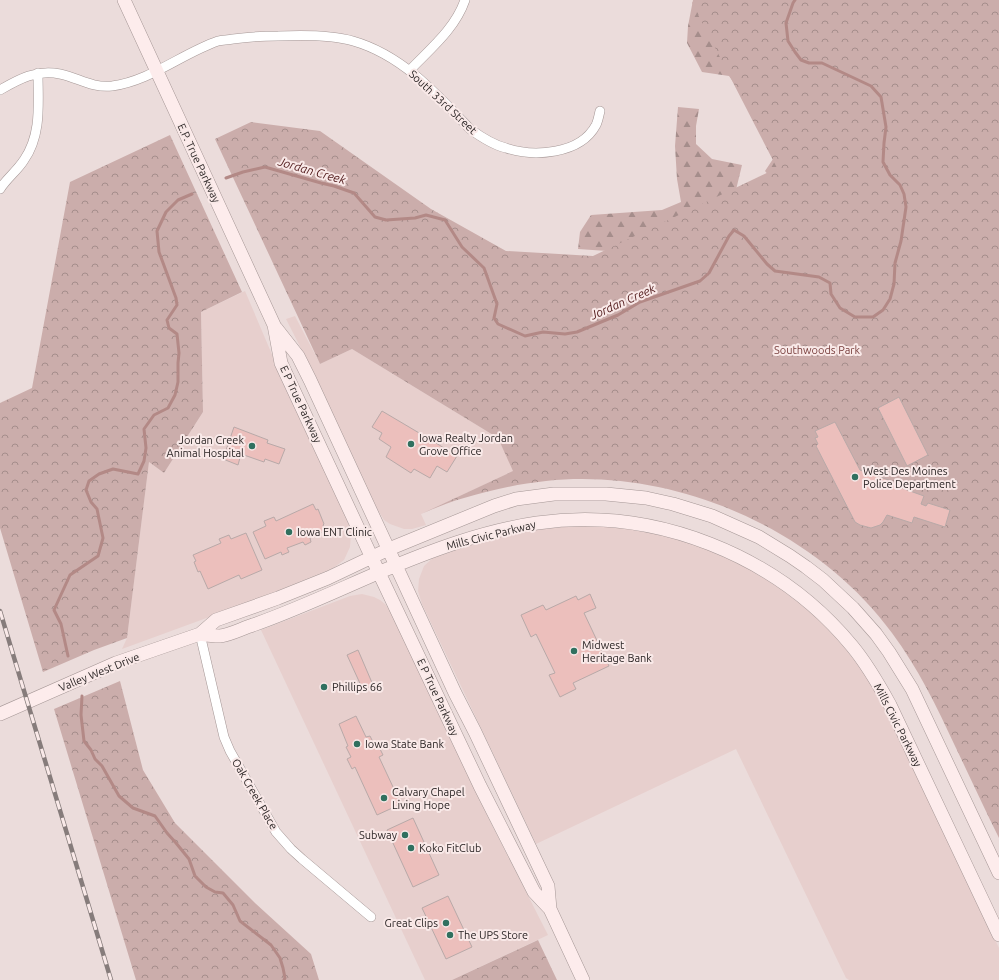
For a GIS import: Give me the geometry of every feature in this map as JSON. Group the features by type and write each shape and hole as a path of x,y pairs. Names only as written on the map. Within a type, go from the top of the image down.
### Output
{"main road":[{"name":"E.P. True Parkway","path":"124,0 274,325"},
{"name":"E P True Parkway","path":"274,325 298,356 310,380 454,693 476,732 548,886 550,909"},
{"name":"E P True Parkway","path":"274,325 281,363 372,558 480,786 534,892 550,909 583,980"},
{"name":"Mills Civic Parkway","path":"389,549 494,506 516,499 554,494 606,494 646,498 673,504 719,519 759,537 790,556 823,580 853,608 876,634 889,652 912,689 999,873"},
{"name":"Mills Civic Parkway","path":"395,566 446,546 516,526 561,520 593,520 656,527 690,536 728,551 776,578 830,622 851,646 880,686 999,935"},
{"name":"Valley West Drive","path":"0,714 116,664 200,634 216,620 320,581 389,549"},
{"name":"Valley West Drive","path":"200,634 221,636 228,634 284,613 395,566"}],"street":[{"path":"410,70 453,25 461,12 465,0"},
{"name":"South 33rd Street","path":"38,73 48,72 60,74 85,83 98,86 112,86 135,80 219,41 254,36 338,38 354,42 383,53 410,70 470,129 491,142 507,149 527,153 538,153 575,145 587,137 596,125 600,111"},
{"path":"0,90 27,76 38,73 38,118 36,138 31,150 23,162 0,189"},
{"name":"Oak Creek Place","path":"200,634 227,744 276,832 302,859 371,917"}],"shaded area":[{"path":"245,291 282,378 348,521 351,534 350,547 344,560 332,569 242,605 122,649 127,638 149,462 164,473 203,412 201,312"},
{"path":"295,316 320,364 352,349 498,438 514,471 421,514 426,525 412,529 404,529 384,520 376,507 316,378 286,319"},
{"path":"574,526 618,527 661,535 703,547 743,565 779,587 813,614 842,644 868,678 889,714 999,948 999,980 849,980 846,978 736,749 536,844 422,604 418,591 419,579 424,566 435,556 442,553 531,530"},
{"path":"362,594 380,600 392,614 489,819 548,935 452,980 425,980 261,630 350,596"}],"green space":[{"path":"693,0 778,0 773,16 774,32 790,57 805,69 821,70 839,77 853,84 861,91 870,111 873,123 874,146 872,167 888,186 896,219 885,235 879,257 880,278 878,293 871,305 854,305 841,294 832,278 819,267 800,265 768,250 751,238 746,223 730,229 722,237 708,264 681,281 649,271 627,255 607,251 578,249 580,232 591,215 662,210 681,202 677,179 675,146 678,107 699,109 696,126 696,144 712,159 742,165 735,194 768,208 804,220 816,212 808,204 779,188 765,171 773,159 804,166 826,138 841,113 833,99 806,82 796,90 809,107 791,128 770,116 745,98 729,76 702,72 687,43 688,26"},
{"name":"Southwoods Park","path":"694,0 999,0 999,838 934,702 919,674 892,633 861,596 824,563 783,536 738,513 692,496 643,484 594,479 546,481 484,492 442,505 421,514 513,471 498,438 352,349 320,364 215,139 251,122 320,131 431,209 506,251 593,256 777,168 692,3"},
{"path":"170,135 242,292 201,312 203,412 164,473 149,462 127,638 94,650 43,672 0,528 0,403 32,388 70,182"},
{"path":"120,681 143,770 175,823 255,903 311,954 319,980 136,980 54,709"},
{"path":"538,940 557,980 452,980"}],"building":[{"path":"899,397 928,455 907,466 878,408"},
{"name":"Iowa Realty Jordan Grove Office","path":"382,411 457,456 447,472 437,466 430,478 414,469 411,473 386,457 391,447 379,439 382,433 372,427"},
{"name":"West Des Moines Police Department","path":"835,422 860,470 897,483 896,486 924,496 921,504 926,506 928,503 950,510 945,527 914,517 912,523 887,515 880,525 871,528 855,522 816,446 818,444 815,438 818,437 815,431"},
{"name":"Jordan Creek Animal Hospital","path":"234,427 268,440 267,443 285,449 279,464 265,459 264,462 241,454 238,465 223,459"},
{"name":"Iowa ENT Clinic","path":"313,504 316,510 318,509 325,531 310,538 311,542 305,545 303,542 287,548 289,552 282,555 281,552 265,559 253,532 266,526 264,521 274,517 276,521"},
{"path":"246,533 262,570 241,579 239,575 208,589 200,571 198,572 193,555 221,543 219,539 229,535 231,539"},
{"name":"Midwest Heritage Bank","path":"590,594 596,608 584,613 609,666 573,683 576,689 560,697 549,675 555,673 536,634 531,637 521,615 543,605 546,610 576,596 578,600"},
{"path":"358,650 373,685 363,690 347,655"},
{"path":"356,716 366,737 370,736 375,746 378,745 383,755 379,757 401,804 377,815 355,767 352,769 347,759 351,757 346,747 348,746 339,724"},
{"path":"413,818 439,875 413,887 387,830"},
{"path":"448,896 472,947 446,959 422,908"}],"waterway":[{"name":"Jordan Creek","path":"226,178 265,167 354,193 375,217 386,220 415,218 426,215 445,220 462,247 484,268 497,304 494,318 498,324 525,336 543,332 565,334 577,332 618,315 640,302 700,281 709,273 729,236 734,230 744,236 767,264 775,271 819,277 830,283 831,294 840,308 855,317 873,317 883,310 890,299 894,284 895,263 901,241 906,207 904,194 900,185 890,175 883,162 886,127 881,97 871,86 822,63 809,63 801,60 788,41 786,23 795,0"},
{"name":"Jordan Creek","path":"68,656 61,624 54,610 70,575 98,556 103,538 97,509 91,502 86,490 89,481 99,474 113,469 138,474 144,461 146,448 144,429 154,415 168,408 175,395 178,382 179,353 177,334 169,328 167,320 177,305 176,298 159,252 157,231 166,212 178,200 192,194"},
{"name":"Jordan Creek","path":"82,696 81,715 84,741 91,750 95,759 102,766 119,796 133,808 155,816 189,859 195,876 206,887 215,892 223,893 233,905 240,921 271,945 280,958 285,978 284,980"}],"railway":[{"path":"0,611 111,980"}],"place":[{"name":"Iowa Realty Jordan Grove Office","path":"411,444"},
{"name":"Jordan Creek Animal Hospital","path":"252,446"},
{"name":"West Des Moines Police Department","path":"855,477"},
{"name":"Iowa ENT Clinic","path":"289,532"},
{"name":"Midwest Heritage Bank","path":"574,651"},
{"name":"Phillips 66","path":"324,687"},
{"name":"Iowa State Bank","path":"357,744"},
{"name":"Calvary Chapel Living Hope","path":"384,798"},
{"name":"Subway","path":"405,835"},
{"name":"Koko FitClub","path":"411,848"},
{"name":"Great Clips","path":"446,923"},
{"name":"The UPS Store","path":"450,935"}]}
